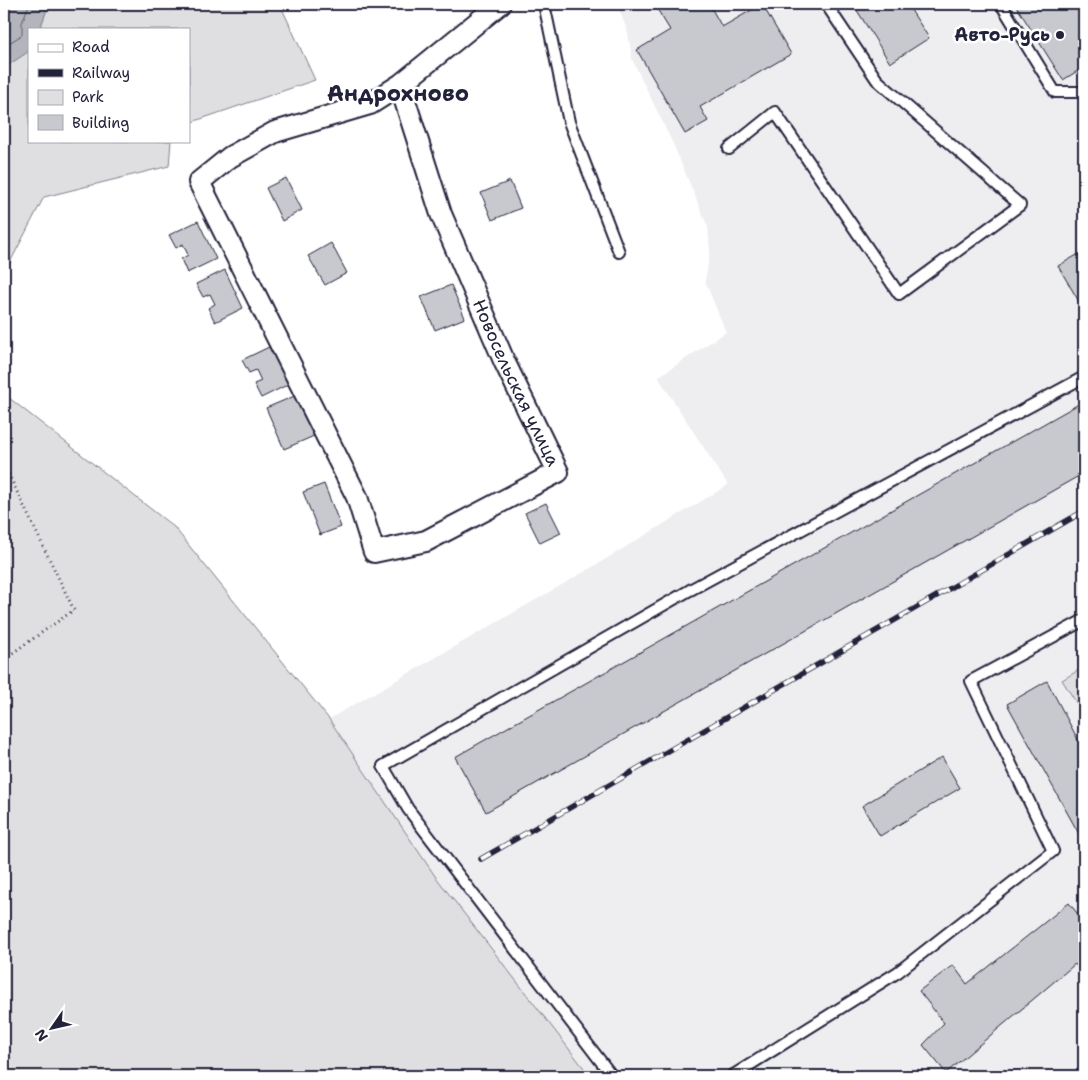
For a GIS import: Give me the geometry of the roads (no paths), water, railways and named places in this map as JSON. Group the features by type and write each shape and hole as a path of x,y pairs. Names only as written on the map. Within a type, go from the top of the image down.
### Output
{"street":[{"path":"400,85 500,4"},
{"name":"Новосельская улица","path":"400,85 441,214 505,363 558,472 426,541 374,552 357,497 199,182 230,156 275,132 370,104 400,85"}],"lane":[{"path":"544,4 569,122 618,252"},
{"path":"730,149 775,112 899,294 1020,205 877,80 826,4"},
{"path":"1001,4 1056,92 1084,92"},
{"path":"612,1076 408,808 383,766 690,590 1084,377"},
{"path":"732,1076 898,972 1053,851 971,682 1084,620"}],"water":[{"path":"4,4 49,4 40,28 28,28 28,52 4,68"}],"railway":[{"path":"481,859 1084,511"}],"place":[{"name":"Авто-Русь","path":"1060,35"}],"district":[{"name":"Андрохново","path":"398,93"}]}
